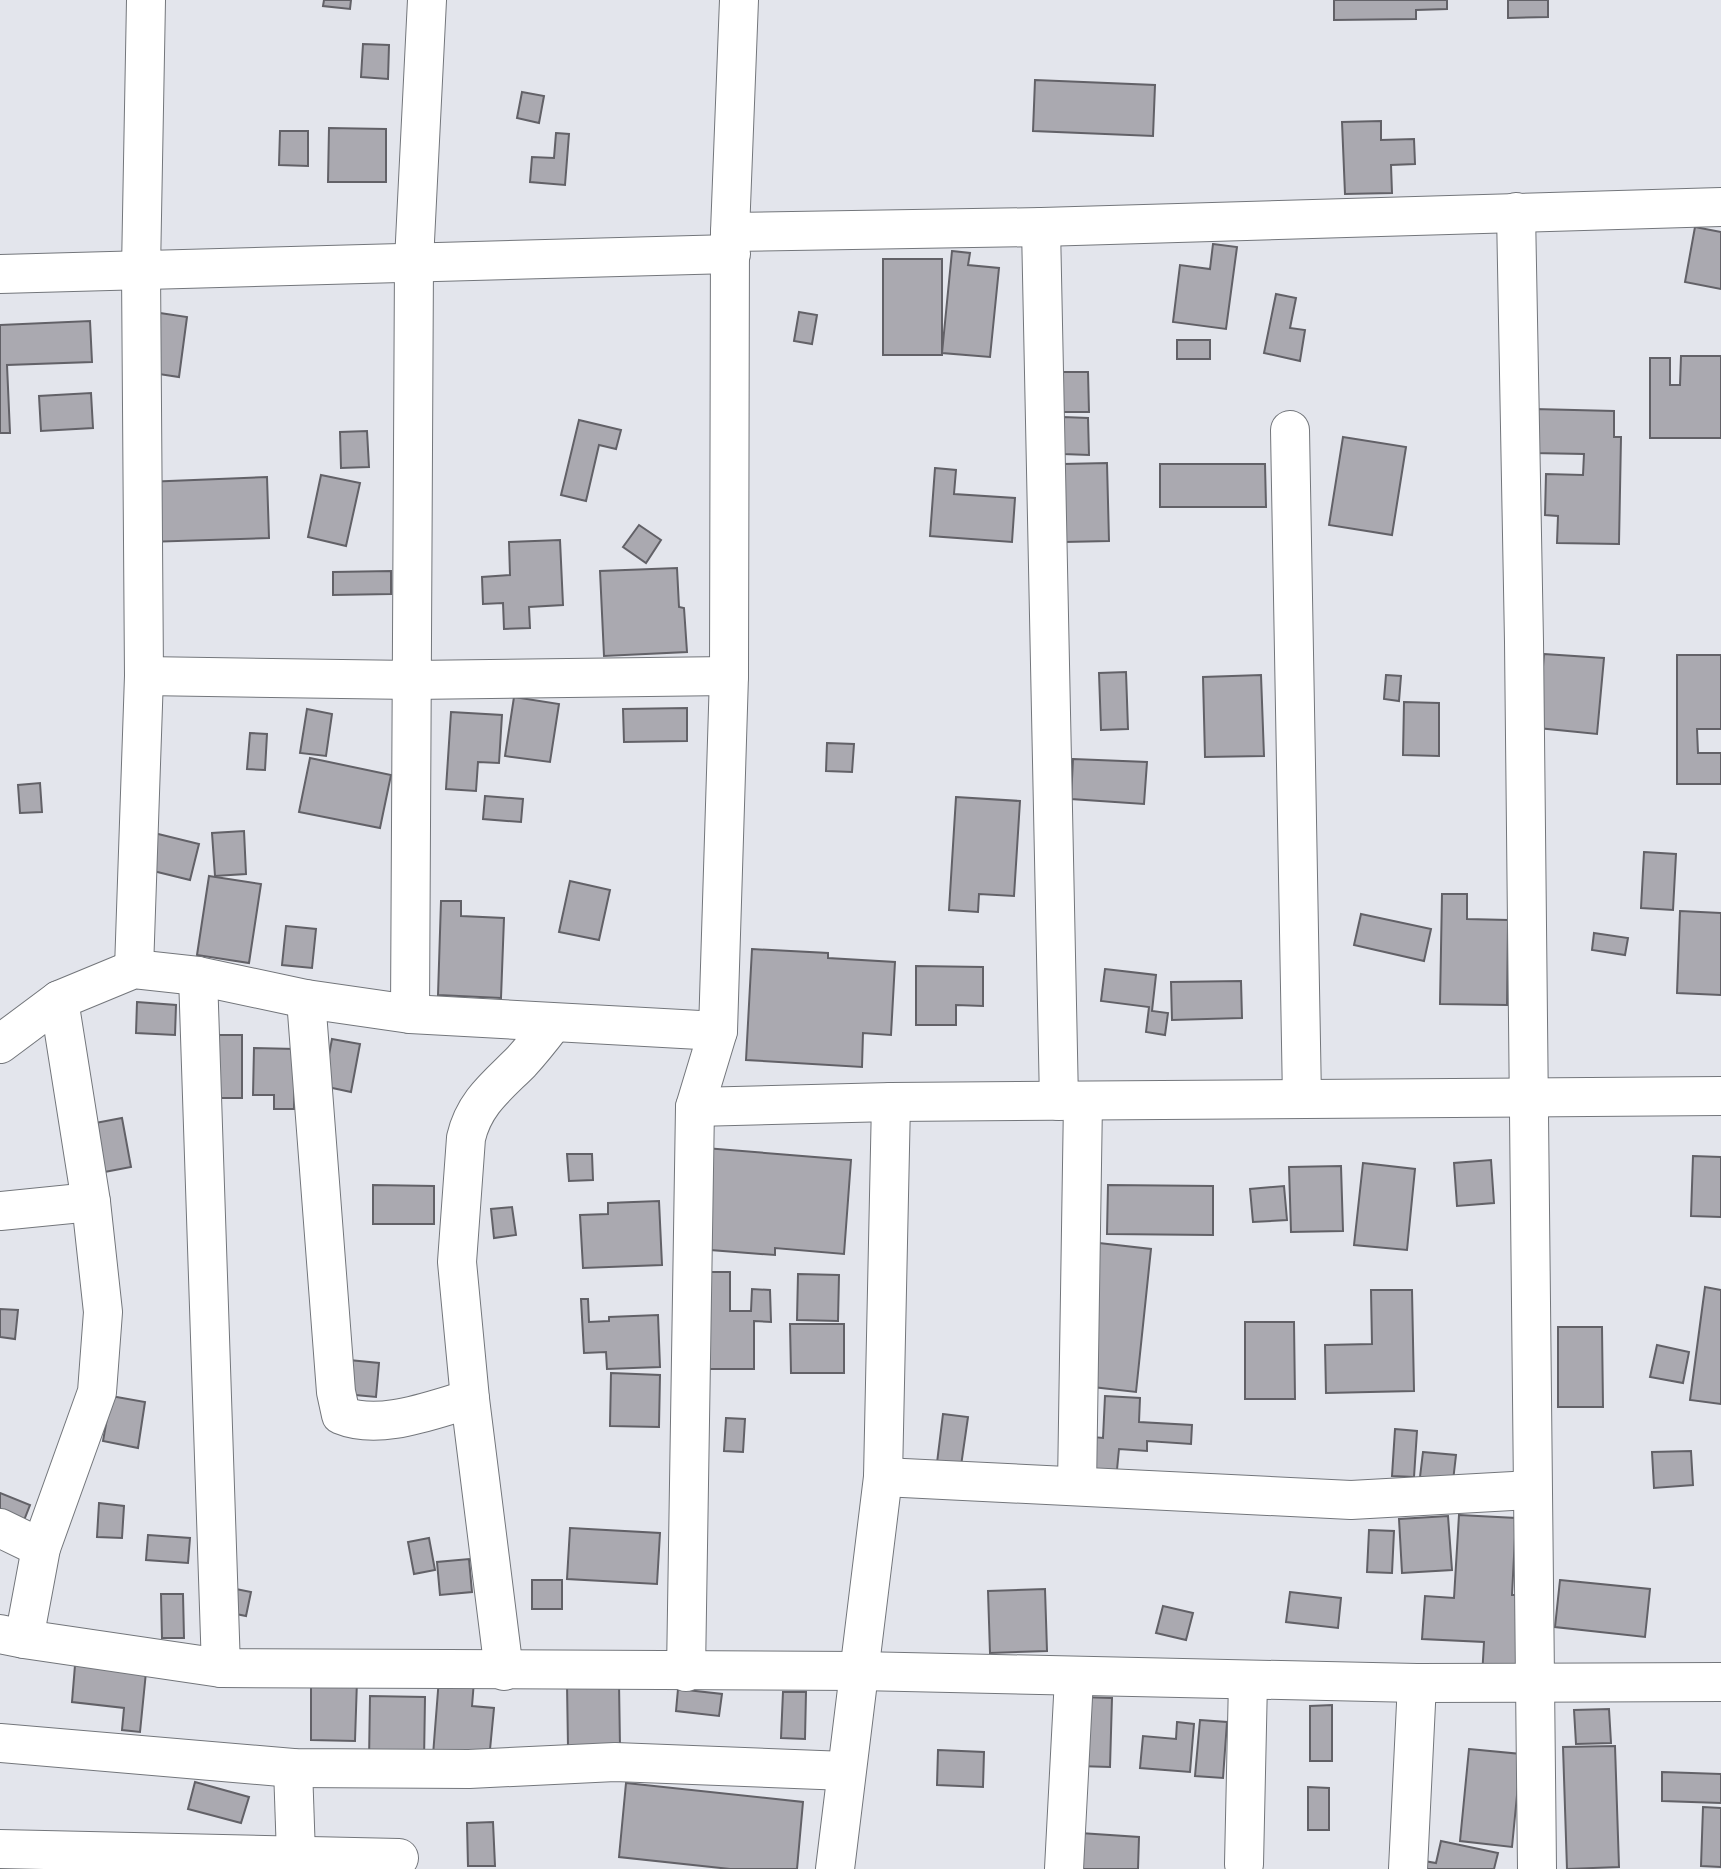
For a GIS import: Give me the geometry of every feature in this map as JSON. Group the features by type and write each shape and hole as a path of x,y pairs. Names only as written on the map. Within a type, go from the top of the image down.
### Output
{"street":[{"path":"134,969 144,676 141,270 146,0"},
{"path":"410,1014 414,261 427,0"},
{"path":"686,1672 695,1107 718,1031 729,676 730,243 739,0"},
{"path":"0,274 414,261 1041,227 1721,207"},
{"path":"1516,212 1524,642 1537,1869"},
{"path":"1041,227 1071,1101 1077,1486"},
{"path":"1290,430 1302,1099"},
{"path":"144,676 412,680 729,676"},
{"path":"0,1044 59,1000 134,969 198,976 306,999 410,1014 718,1031"},
{"path":"198,976 221,1668"},
{"path":"306,999 336,1392 341,1415 359,1422 411,1415 470,1399"},
{"path":"59,1000 91,1202 103,1312 97,1392 12,1637 221,1668 859,1671 1074,1678 1417,1683 1721,1682"},
{"path":"504,1671 470,1399 457,1262 470,1120 484,1098 522,1061 554,1023"},
{"path":"695,1107 891,1102 1721,1096"},
{"path":"835,1869 883,1477 891,1102"},
{"path":"0,1211 91,1202"},
{"path":"883,1477 1351,1500 1531,1490"},
{"path":"0,1528 41,1548"},
{"path":"1064,1869 1074,1678"},
{"path":"1244,1864 1248,1681"},
{"path":"1408,1869 1417,1683"},
{"path":"0,1743 293,1769 469,1769 615,1762 846,1771"},
{"path":"293,1769 296,1855"},
{"path":"0,1849 398,1858"}],"building":[{"path":"324,0 351,0 350,9 323,6"},
{"path":"1334,0 1447,0 1447,9 1416,10 1416,19 1334,20"},
{"path":"1508,0 1548,0 1548,17 1508,18"},
{"path":"363,44 389,45 388,79 361,77"},
{"path":"1035,80 1155,85 1153,136 1033,131"},
{"path":"522,92 544,96 539,123 517,118"},
{"path":"1381,121 1381,140 1414,139 1415,164 1391,165 1392,193 1345,194 1342,122"},
{"path":"329,128 386,129 386,182 328,182"},
{"path":"280,131 308,131 308,166 279,165"},
{"path":"556,133 569,134 565,185 530,182 532,157 554,158"},
{"path":"1695,227 1721,232 1721,289 1685,282"},
{"path":"1213,244 1237,247 1226,329 1173,322 1180,265 1210,269"},
{"path":"952,251 970,253 968,265 999,268 990,357 942,353"},
{"path":"883,259 942,259 942,355 883,355"},
{"path":"1276,294 1296,298 1290,328 1305,330 1300,361 1264,353"},
{"path":"799,312 817,315 812,344 794,341"},
{"path":"160,313 187,317 179,377 152,373"},
{"path":"90,321 92,362 7,365 10,433 0,433 0,325"},
{"path":"1177,340 1210,340 1210,359 1177,359"},
{"path":"1681,356 1721,356 1721,438 1650,438 1650,358 1670,358 1670,385 1680,385"},
{"path":"1061,372 1088,372 1089,412 1062,412"},
{"path":"91,393 93,428 41,431 39,396"},
{"path":"1534,409 1614,411 1614,437 1621,437 1619,544 1557,543 1558,516 1545,515 1546,474 1583,475 1584,454 1533,453"},
{"path":"1063,417 1088,418 1089,455 1063,454"},
{"path":"579,420 621,430 616,449 599,445 586,501 561,495"},
{"path":"367,431 369,467 341,468 340,432"},
{"path":"1343,437 1406,447 1392,535 1329,525"},
{"path":"1107,463 1109,541 1065,542 1063,464"},
{"path":"1160,464 1265,464 1266,507 1160,507"},
{"path":"935,468 956,470 954,494 1015,498 1012,542 930,536"},
{"path":"321,475 360,483 346,546 308,537"},
{"path":"267,477 269,538 147,542 145,482"},
{"path":"639,525 661,540 646,563 623,547"},
{"path":"560,540 563,605 529,607 530,628 504,629 503,603 483,604 482,577 510,575 509,542"},
{"path":"677,568 679,607 684,608 687,652 604,656 600,571"},
{"path":"391,571 391,594 333,595 333,572"},
{"path":"1544,654 1604,658 1597,734 1538,728"},
{"path":"1677,655 1721,655 1721,729 1697,729 1698,753 1721,753 1721,784 1677,784"},
{"path":"1126,672 1128,729 1101,730 1099,673"},
{"path":"1261,675 1264,756 1205,757 1203,677"},
{"path":"1386,675 1401,676 1399,701 1384,699"},
{"path":"514,697 559,704 550,762 505,756"},
{"path":"1404,702 1439,703 1439,756 1403,755"},
{"path":"687,708 687,741 624,742 623,709"},
{"path":"307,709 332,714 326,756 300,753"},
{"path":"451,712 502,715 499,763 478,762 476,791 446,789"},
{"path":"250,733 267,734 265,770 247,769"},
{"path":"827,743 854,744 852,772 826,771"},
{"path":"310,758 391,775 380,828 299,812"},
{"path":"1073,759 1147,762 1144,804 1071,799"},
{"path":"40,783 42,812 20,813 18,785"},
{"path":"485,796 523,799 521,822 483,819"},
{"path":"956,797 1020,801 1014,896 979,894 978,912 949,910"},
{"path":"244,831 246,874 215,876 212,833"},
{"path":"150,832 199,844 190,880 141,868"},
{"path":"1644,852 1676,854 1673,910 1641,908"},
{"path":"209,876 261,884 249,963 197,955"},
{"path":"570,881 610,890 599,940 559,932"},
{"path":"1442,894 1467,894 1467,919 1508,920 1507,1005 1440,1004"},
{"path":"441,901 461,901 461,916 504,918 501,998 438,995"},
{"path":"1680,911 1721,913 1721,995 1677,993"},
{"path":"1361,914 1431,929 1424,961 1354,945"},
{"path":"286,926 316,929 312,968 282,965"},
{"path":"1594,933 1628,938 1625,955 1592,950"},
{"path":"752,949 828,953 828,958 895,962 891,1035 863,1033 862,1067 746,1060"},
{"path":"916,966 983,967 983,1006 956,1005 956,1025 916,1025"},
{"path":"1105,969 1156,975 1152,1011 1168,1013 1165,1035 1146,1032 1149,1007 1101,1001"},
{"path":"1241,981 1242,1018 1172,1020 1171,982"},
{"path":"137,1002 176,1005 175,1035 136,1033"},
{"path":"208,1035 242,1035 242,1098 209,1098"},
{"path":"332,1039 360,1044 351,1092 323,1086"},
{"path":"254,1048 295,1049 294,1109 274,1109 274,1095 253,1095"},
{"path":"122,1118 131,1167 99,1173 90,1124"},
{"path":"705,1148 851,1160 844,1254 775,1248 775,1255 698,1249"},
{"path":"567,1154 592,1154 593,1180 569,1181"},
{"path":"1693,1156 1721,1157 1721,1217 1691,1216"},
{"path":"1491,1160 1494,1203 1457,1206 1454,1163"},
{"path":"1363,1163 1415,1169 1407,1250 1354,1245"},
{"path":"1341,1166 1343,1231 1291,1232 1289,1167"},
{"path":"373,1185 434,1186 434,1224 373,1224"},
{"path":"1108,1185 1213,1186 1213,1235 1107,1234"},
{"path":"1284,1186 1287,1220 1253,1222 1250,1189"},
{"path":"659,1201 662,1265 583,1268 580,1215 608,1214 608,1203"},
{"path":"512,1207 516,1235 494,1238 491,1209"},
{"path":"1099,1243 1151,1249 1136,1392 1084,1386"},
{"path":"703,1272 730,1272 730,1311 751,1311 752,1289 770,1290 771,1322 754,1321 754,1369 703,1369"},
{"path":"798,1274 839,1275 838,1321 797,1320"},
{"path":"1705,1287 1721,1290 1721,1404 1690,1400"},
{"path":"1371,1290 1412,1290 1414,1391 1326,1393 1325,1345 1372,1344"},
{"path":"581,1299 588,1299 589,1322 609,1321 609,1317 658,1315 660,1367 607,1369 606,1352 584,1353"},
{"path":"0,1309 18,1310 15,1339 0,1337"},
{"path":"1245,1322 1294,1322 1295,1399 1245,1399"},
{"path":"790,1324 844,1324 844,1373 791,1373"},
{"path":"1558,1327 1602,1327 1603,1407 1558,1407"},
{"path":"1657,1345 1689,1352 1683,1383 1650,1377"},
{"path":"349,1360 379,1363 376,1397 345,1394"},
{"path":"611,1373 660,1375 659,1427 610,1426"},
{"path":"111,1396 145,1402 138,1448 103,1441"},
{"path":"1105,1396 1140,1398 1139,1422 1192,1425 1191,1444 1147,1441 1147,1451 1119,1449 1116,1480 1080,1477 1083,1436 1103,1438"},
{"path":"943,1414 968,1417 961,1466 937,1463"},
{"path":"726,1418 745,1419 743,1452 724,1451"},
{"path":"1395,1429 1417,1431 1414,1477 1392,1476"},
{"path":"1691,1451 1693,1485 1654,1488 1652,1452"},
{"path":"1423,1452 1456,1455 1453,1481 1420,1477"},
{"path":"0,1493 30,1505 21,1528 0,1519"},
{"path":"99,1503 124,1506 122,1538 97,1537"},
{"path":"1459,1515 1516,1518 1512,1595 1520,1595 1515,1680 1482,1677 1484,1642 1422,1639 1425,1596 1454,1598"},
{"path":"1448,1516 1452,1570 1402,1573 1399,1519"},
{"path":"570,1528 660,1533 657,1584 567,1579"},
{"path":"1369,1530 1394,1531 1392,1573 1367,1572"},
{"path":"148,1535 190,1538 188,1563 146,1560"},
{"path":"429,1538 435,1570 414,1574 408,1542"},
{"path":"469,1559 472,1592 440,1595 437,1562"},
{"path":"532,1580 562,1580 562,1609 532,1609"},
{"path":"1560,1580 1650,1589 1645,1637 1555,1627"},
{"path":"226,1587 251,1592 246,1616 221,1611"},
{"path":"1045,1589 1047,1651 990,1653 988,1591"},
{"path":"1290,1592 1341,1598 1338,1628 1286,1622"},
{"path":"161,1594 183,1594 184,1638 162,1638"},
{"path":"1163,1606 1193,1613 1186,1640 1156,1633"},
{"path":"75,1665 146,1672 140,1732 122,1730 124,1708 72,1702"},
{"path":"439,1678 474,1681 472,1706 494,1708 489,1760 433,1755"},
{"path":"311,1679 357,1680 355,1741 311,1740"},
{"path":"619,1683 620,1747 568,1747 567,1684"},
{"path":"678,1689 722,1694 719,1716 676,1711"},
{"path":"783,1692 806,1692 805,1739 781,1738"},
{"path":"370,1696 425,1697 424,1762 369,1761"},
{"path":"1080,1697 1112,1698 1110,1767 1078,1766"},
{"path":"1332,1705 1332,1761 1310,1761 1310,1706"},
{"path":"1609,1709 1611,1743 1576,1744 1574,1710"},
{"path":"1200,1720 1227,1722 1223,1778 1195,1776"},
{"path":"1177,1722 1194,1724 1190,1772 1140,1768 1143,1736 1176,1739"},
{"path":"1615,1746 1619,1867 1567,1869 1563,1747"},
{"path":"1469,1749 1521,1754 1512,1847 1460,1841"},
{"path":"938,1750 984,1752 983,1787 937,1785"},
{"path":"1662,1772 1721,1774 1721,1803 1662,1801"},
{"path":"195,1782 249,1797 241,1823 188,1809"},
{"path":"626,1783 803,1802 797,1869 730,1869 619,1857"},
{"path":"1308,1787 1329,1788 1329,1830 1308,1830"},
{"path":"1703,1807 1721,1808 1721,1867 1701,1866"},
{"path":"493,1822 495,1866 468,1866 467,1823"},
{"path":"1080,1833 1139,1837 1138,1869 1078,1869"},
{"path":"1441,1841 1498,1853 1494,1869 1423,1869 1424,1861 1436,1863"}]}
